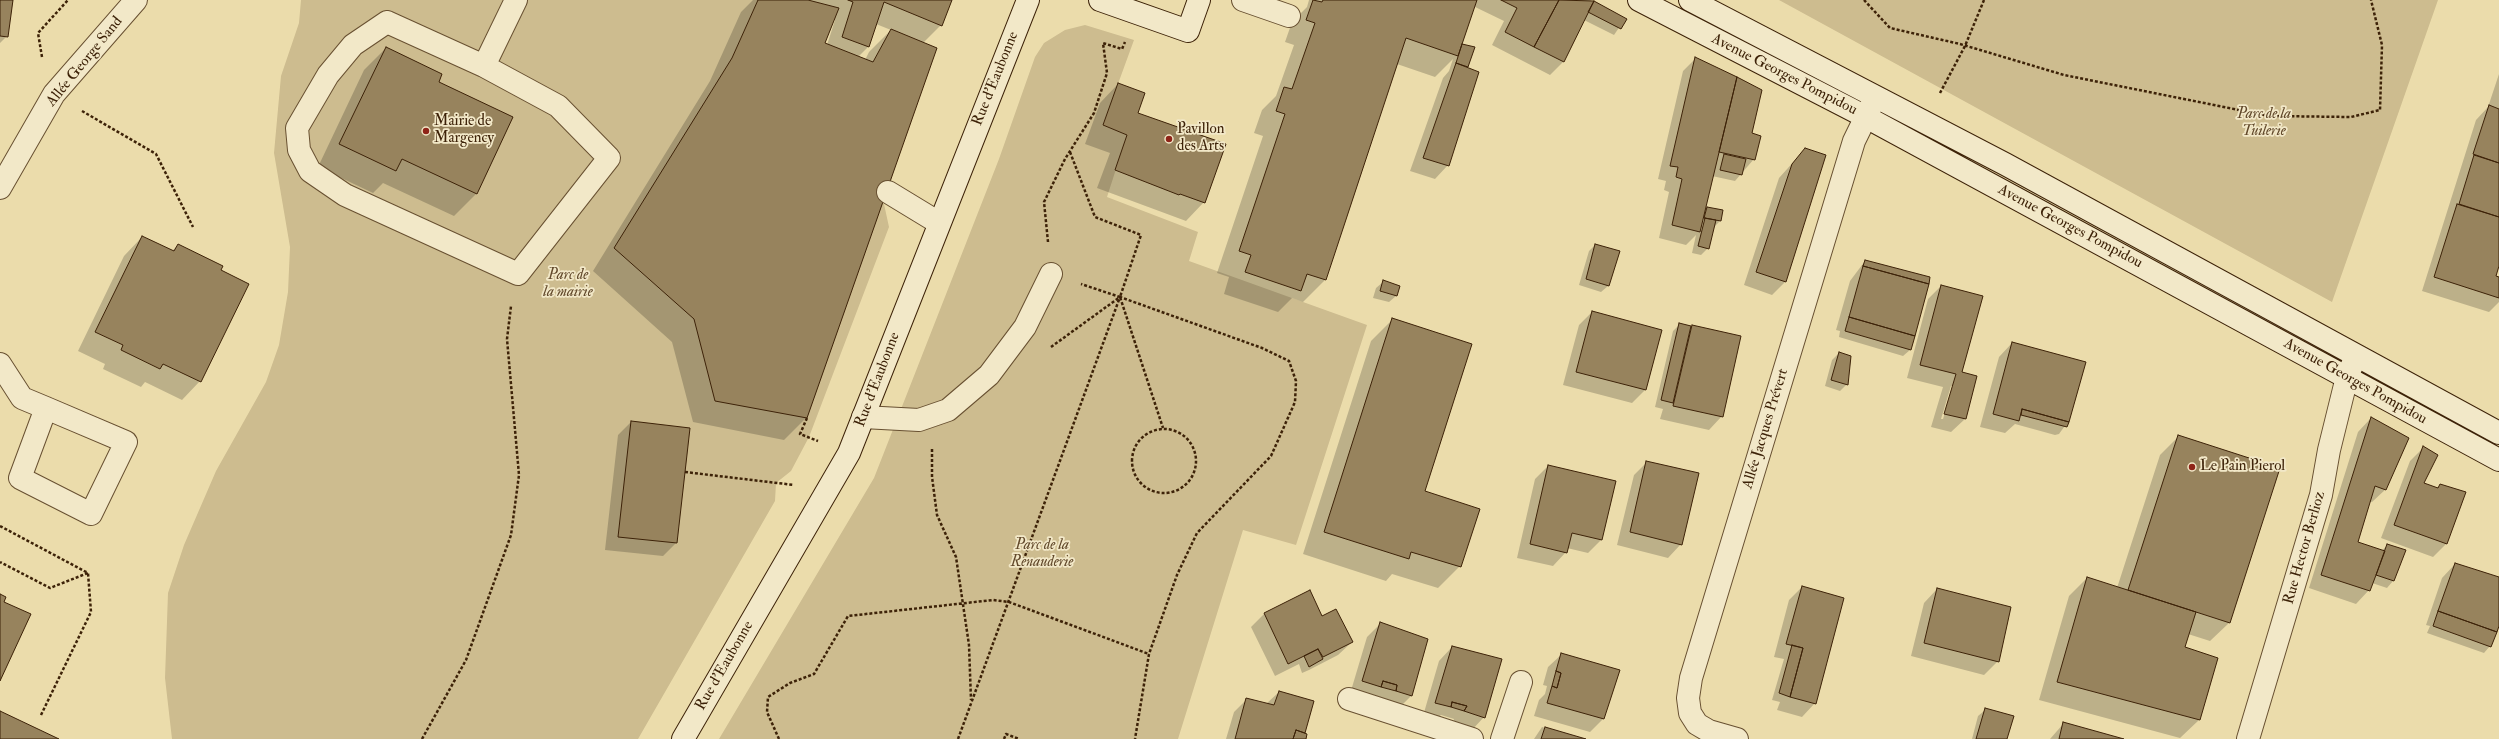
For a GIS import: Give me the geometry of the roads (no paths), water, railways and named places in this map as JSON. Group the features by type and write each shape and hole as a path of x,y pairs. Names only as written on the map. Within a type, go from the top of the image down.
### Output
{"main road":[{"name":"Allée George Sand","path":"0,188 54,94 136,0"},
{"path":"484,66 516,0"},
{"name":"Rue d'Eaubonne","path":"683,739 849,453 1028,0"},
{"path":"1100,0 1188,31 1199,0"},
{"path":"1243,0 1290,16"},
{"name":"Avenue Georges Pompidou","path":"1638,0 1866,116 2499,460"},
{"name":"Avenue Georges Pompidou","path":"1690,0 1921,119 2499,433"},
{"path":"387,22 484,66 558,106 609,158 518,274 345,195 310,171 299,150 297,128 328,75 353,45 387,22"},
{"name":"Allée Jacques Prévert","path":"1738,739 1710,731 1697,724 1690,713 1689,706 1691,678 1854,141 1876,96"},
{"path":"888,192 939,223"},
{"path":"863,417 919,420 948,410 989,375 1024,327 1051,274"},
{"name":"Rue Hector Berlioz","path":"2248,739 2321,495 2329,450 2347,377 2356,356"},
{"path":"0,364 22,398 46,408 126,442 91,514 20,478 46,408"},
{"path":"1502,739 1521,682"},
{"path":"1349,699 1472,739"}],"place":[{"name":"Mairie de Margency","path":"426,131"},
{"name":"Pavillon des Arts","path":"1169,139"},
{"name":"Le Pain Pierol","path":"2192,467"}],"park label":[{"name":"Parc de la Tuilerie","path":"2264,124"},
{"name":"Parc de la mairie","path":"568,284"},
{"name":"Parc de la Renauderie","path":"1042,554"}]}
